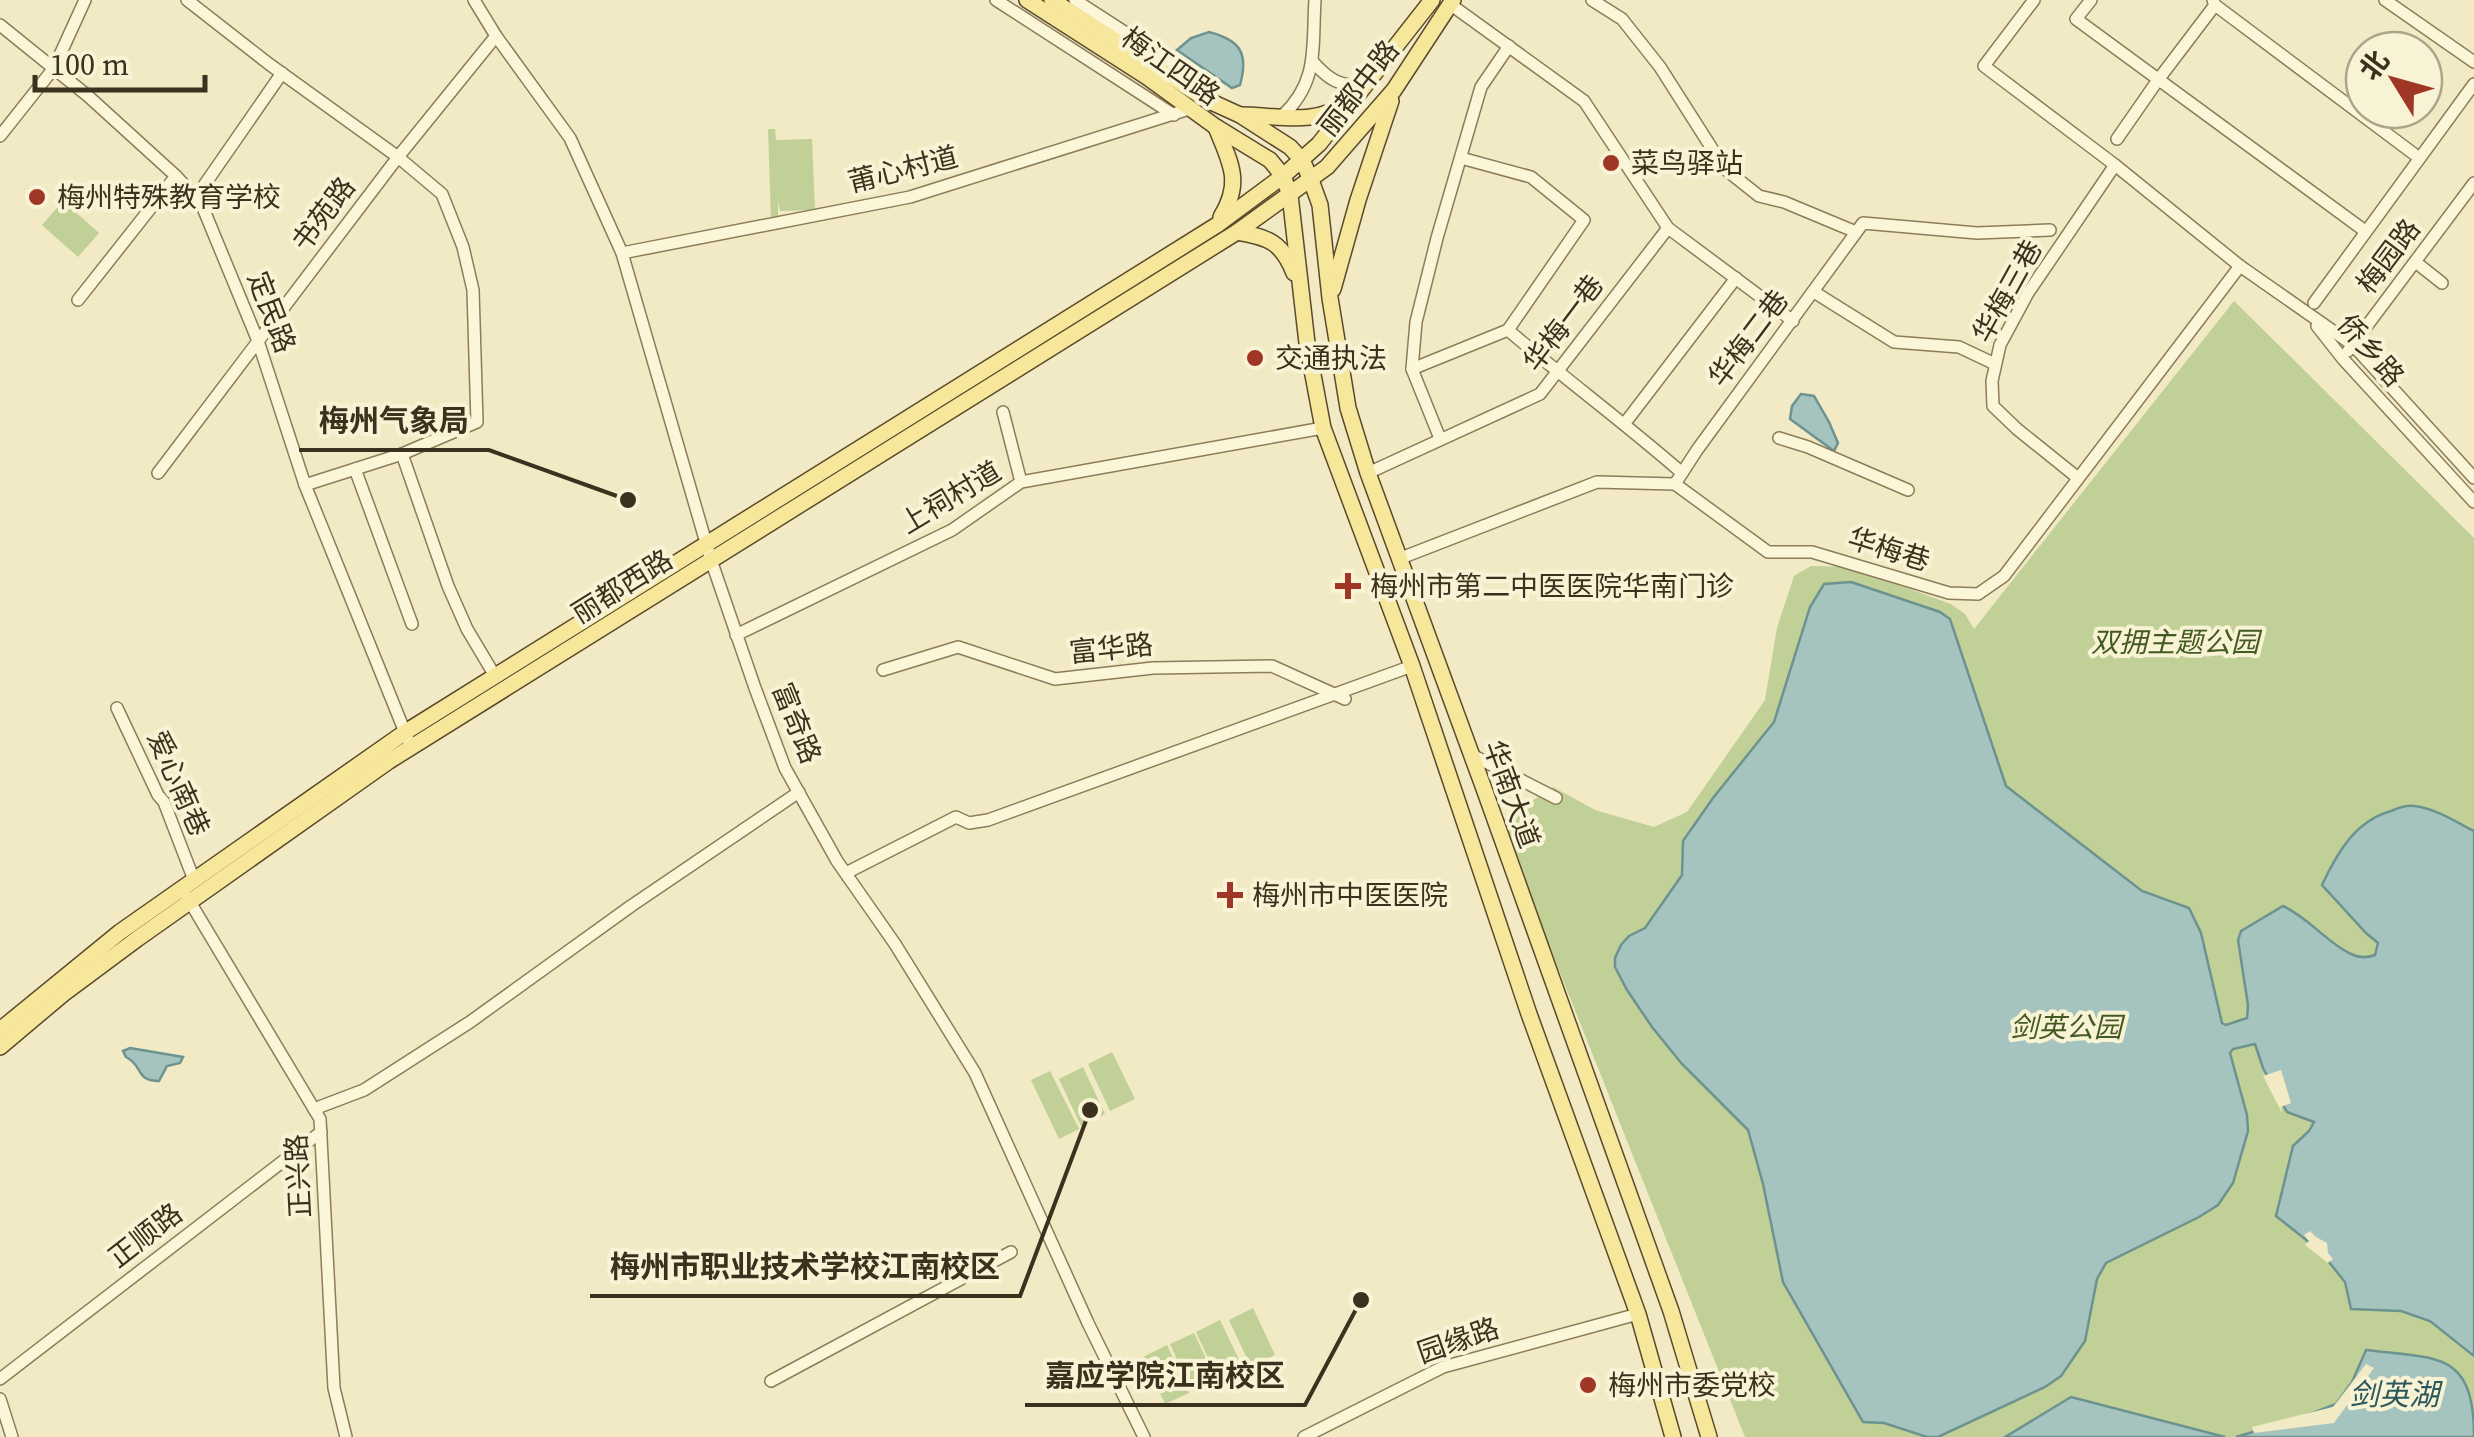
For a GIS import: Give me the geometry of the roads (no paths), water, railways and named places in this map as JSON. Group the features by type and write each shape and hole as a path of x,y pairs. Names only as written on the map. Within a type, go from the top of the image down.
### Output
{"main road":[{"name":"梅江四路","path":"1027,0 1147,77 1182,112 1216,127 1270,160 1283,176"},
{"name":"梅江四路","path":"1052,0 1207,100 1240,115 1290,147 1302,160"},
{"name":"丽都中路","path":"1283,176 1319,144 1432,0"},
{"name":"丽都中路","path":"1290,194 1327,167 1394,90 1452,2"},
{"path":"1240,115 1327,115 1365,87"},
{"path":"1330,298 1394,90"},
{"path":"1216,127 1231,164 1234,189 1217,224"},
{"name":"华南大道","path":"1302,160 1320,204 1348,408 1368,473 1671,1311 1709,1437"},
{"name":"华南大道","path":"1283,176 1290,194 1307,343 1322,428 1412,666 1528,1014 1638,1314 1673,1437"},
{"name":"丽都西路","path":"0,1030 120,932 188,890 495,676 709,552 1217,224 1283,176"},
{"name":"丽都西路","path":"407,740 1237,232 1290,194"},
{"path":"1237,232 1270,239 1290,263 1300,288"},
{"path":"1436,737 1461,726"},
{"name":"丽都西路","path":"0,1047 188,890"}],"street":[{"path":"0,136 54,68 84,0"},
{"path":"187,0 442,194 463,247 472,290 478,422 402,454 305,484"},
{"name":"富奇路","path":"474,0 570,138 622,253 709,552 785,768 846,873 975,1072 1144,1437"},
{"path":"996,0 1182,112"},
{"path":"1075,0 1192,75 1207,100"},
{"path":"1282,116 1303,92 1312,62 1315,0"},
{"path":"1592,0 1622,19 1660,68 1726,170 1760,196 1860,227 1977,234 2050,230"},
{"path":"2034,0 1984,66 2240,266 2311,309 2474,84"},
{"path":"2091,0 2076,19 2365,231"},
{"path":"2385,0 2474,62"},
{"path":"1452,2 1584,101 1668,228 1793,321"},
{"path":"2117,140 2214,3 2414,154"},
{"name":"定民路","path":"0,25 54,68 202,203 258,341 305,484 407,740"},
{"name":"书苑路","path":"158,473 398,157 496,36"},
{"path":"1439,436 1412,369 1416,322 1481,87 1509,46"},
{"path":"1312,62 1340,84 1365,87"},
{"path":"196,197 282,73"},
{"name":"莆心村道","path":"622,253 910,197 1182,112"},
{"path":"1412,369 1508,330 1584,220 1531,176 1461,158"},
{"name":"华梅三巷","path":"2078,478 1993,406 1992,381 2000,346 2028,293 2115,166"},
{"path":"78,300 176,176"},
{"name":"梅园路","path":"2343,359 2474,183"},
{"name":"华梅二巷","path":"1678,478 1860,227"},
{"name":"华梅一巷","path":"1368,473 1540,394 1668,228"},
{"path":"2418,264 2442,284"},
{"name":"华梅巷","path":"1508,330 1556,372 1625,423 1678,478 1768,552 1812,552 1948,592 1978,594 2004,576 2240,266"},
{"path":"1625,423 1736,278"},
{"path":"1814,292 1894,342 1958,346 1995,364"},
{"name":"侨乡路","path":"2311,309 2353,345 2474,478"},
{"name":"侨乡路","path":"2311,309 2343,359 2474,502"},
{"path":"1003,412 1021,482"},
{"name":"上祠村道","path":"736,636 952,530 1021,482 1322,428"},
{"path":"1779,438 1908,490"},
{"path":"402,454 448,586 467,629 495,676"},
{"path":"356,469 412,624"},
{"path":"1401,558 1597,482 1678,478"},
{"name":"富华路","path":"883,670 958,647 1055,679 1153,668 1272,666 1344,699"},
{"path":"846,873 956,818 969,824 988,820 1412,666"},
{"name":"爱心南巷","path":"117,708 164,802 188,890"},
{"path":"1472,755 1556,798"},
{"path":"314,1109 364,1090 470,1022 799,792"},
{"name":"正兴路","path":"188,890 320,1119 334,1388 346,1437"},
{"name":"正顺路","path":"0,1378 320,1132"},
{"path":"771,1381 1011,1252"},
{"name":"园缘路","path":"1304,1437 1443,1367 1638,1314"},
{"path":"0,1399 12,1437"}],"water":[{"path":"1209,32 1240,49 1240,85 1232,88 1177,50 1191,38"},
{"path":"1801,394 1814,396 1838,443 1834,451 1790,419 1792,406"},
{"name":"剑英湖","path":"1851,582 1940,612 1950,619 2006,786 2142,891 2189,908 2201,933 2222,1023 2226,1025 2247,1018 2238,940 2241,931 2283,906 2351,954 2375,955 2378,943 2322,885 2341,850 2367,822 2414,806 2437,812 2474,831 2474,1356 2430,1321 2401,1311 2351,1309 2345,1282 2320,1251 2276,1216 2293,1146 2314,1122 2287,1112 2255,1044 2230,1053 2248,1131 2233,1183 2218,1205 2199,1217 2106,1263 2097,1279 2085,1341 2061,1376 1938,1437 1884,1423 1863,1422 1783,1282 1748,1130 1682,1064 1652,1027 1615,967 1621,945 1645,928 1682,875 1683,841 1774,722 1810,607 1824,584"},
{"path":"130,1048 183,1057 180,1063 167,1066 159,1081 151,1080 126,1057 123,1051"},
{"name":"剑英湖","path":"2366,1350 2413,1355 2447,1364 2467,1388 2474,1437 2236,1437 2336,1404 2352,1382"},
{"path":"2071,1397 2225,1437 2005,1437"}],"place":[{"name":"菜鸟驿站","path":"1611,163"},
{"name":"梅州特殊教育学校","path":"37,197"},
{"name":"交通执法","path":"1255,358"},
{"name":"梅州气象局","path":"628,500"},
{"name":"梅州市第二中医医院华南门诊","path":"1348,586"},
{"name":"梅州市中医医院","path":"1230,895"},
{"name":"梅州市职业技术学校江南校区","path":"1090,1110"},
{"name":"嘉应学院江南校区","path":"1361,1300"},
{"name":"梅州市委党校","path":"1588,1385"}],"park label":[{"name":"双拥主题公园","path":"2175,642"},
{"name":"剑英公园","path":"2066,1027"}]}
